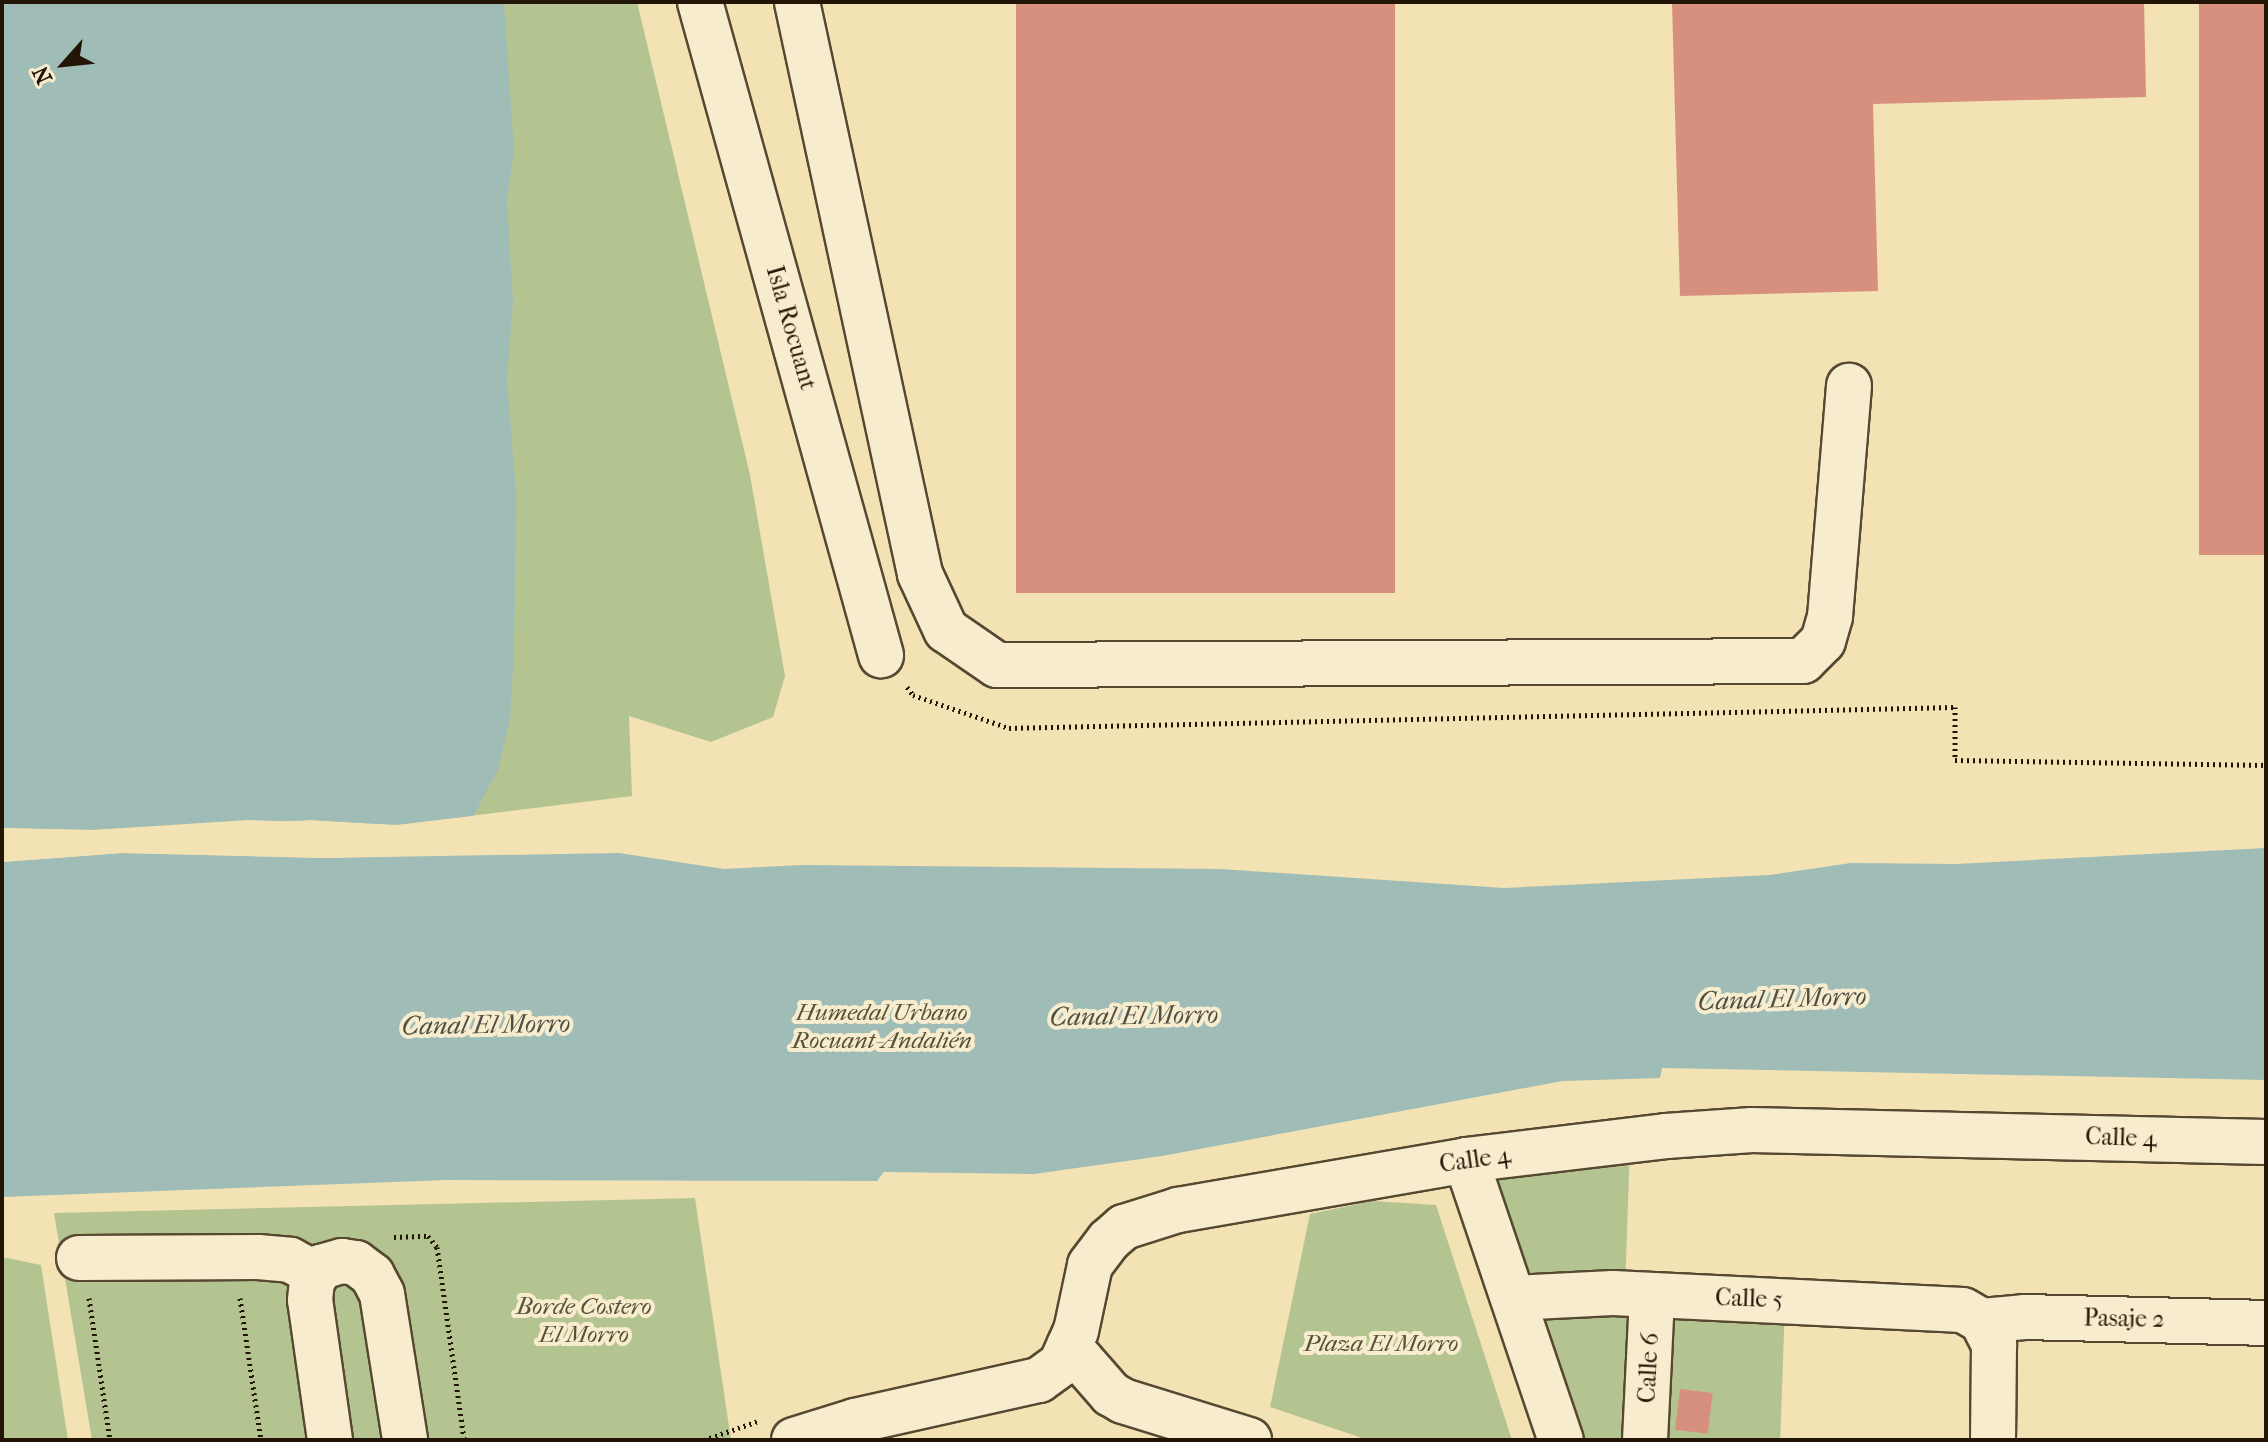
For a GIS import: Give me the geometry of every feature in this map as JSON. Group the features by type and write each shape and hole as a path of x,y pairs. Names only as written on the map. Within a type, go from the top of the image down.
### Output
{"street":[{"name":"Isla Rocuant","path":"700,2 881,655"},
{"path":"797,2 920,574 946,630 997,665 1803,661 1823,641 1830,617 1849,386"},
{"name":"Calle 4","path":"794,1440 855,1421 1026,1384 1061,1364 1076,1331 1090,1265 1124,1227 1178,1210 1466,1160 1666,1136 1752,1130 2266,1142"},
{"path":"1466,1160 1561,1440"},
{"path":"84,1272 258,1257 290,1260 316,1274"},
{"path":"330,1440 310,1300 312,1281 321,1267 342,1261 356,1263 372,1275 382,1294 405,1440"},
{"name":"Calle 5","path":"1513,1298 1652,1295 1953,1308 1974,1314 1982,1321"},
{"name":"Calle 6","path":"1645,1440 1652,1295"},
{"name":"Pasaje 2","path":"1982,1321 2024,1317 2266,1323"},
{"path":"1982,1321 1994,1345 1993,1440"},
{"path":"1069,1346 1111,1394 1123,1401 1249,1440"}],"path":[{"path":"881,655 913,695 1009,728 1955,707 1955,760 2266,765"},
{"path":"84,1272 110,1440"},
{"path":"238,1285 261,1440"}],"green space":[{"path":"354,2 637,2 750,475 785,676 773,717 711,742 629,716 632,796 397,825 310,820 92,830 2,828 2,300"},
{"path":"1630,1145 1625,1290 1515,1296 1469,1163"},
{"name":"Borde Costero El Morro","path":"695,1198 731,1440 92,1440 54,1213"},
{"name":"Plaza El Morro","path":"1373,1201 1436,1205 1512,1440 1368,1440 1270,1407 1310,1214"},
{"path":"2,1257 41,1265 68,1440 2,1440"},
{"path":"1649,1298 1642,1440 1564,1440 1517,1301"},
{"path":"1656,1301 1785,1306 1780,1440 1651,1440"}],"water":[{"path":"2,2 504,2 514,150 507,199 513,302 507,379 516,495 514,652 510,719 498,770 473,816 397,825 310,820 92,830 2,828"},
{"name":"Humedal Urbano Rocuant-Andalién","path":"2266,848 2266,1080 1662,1068 1660,1078 1562,1081 1162,1156 1034,1174 884,1172 877,1181 446,1180 2,1197 2,862 122,853 325,858 619,853 724,869 803,865 1220,869 1504,888 1770,875 1851,863 1956,864"}],"pier":[{"path":"473,816 473,820 397,829 249,824 93,833 2,832 2,828 92,830 249,820 397,825"},
{"path":"122,849 325,854 475,850 476,854 325,858 122,853 2,862 2,858"}],"building":[{"path":"1016,2 1395,2 1395,593 1016,593"},
{"path":"1672,2 2144,2 2146,97 1873,104 1878,291 1680,296"},
{"path":"2199,2 2266,2 2266,555 2199,555"},
{"path":"1680,1389 1713,1393 1708,1434 1675,1430"}],"water label":[{"name":"Canal El Morro","path":"1782,999"},
{"name":"Canal El Morro","path":"1134,1016"},
{"name":"Canal El Morro","path":"486,1025"}]}
